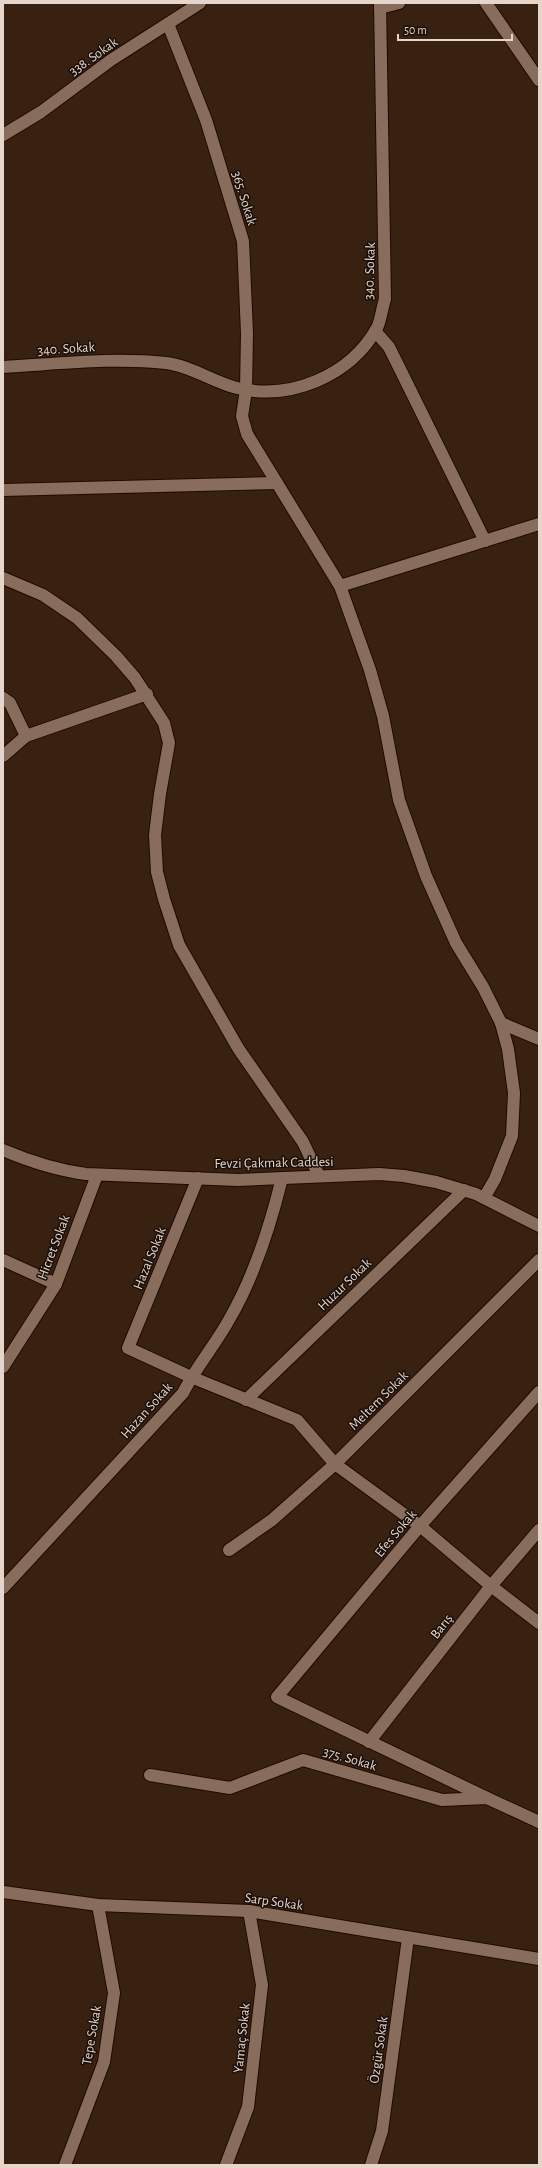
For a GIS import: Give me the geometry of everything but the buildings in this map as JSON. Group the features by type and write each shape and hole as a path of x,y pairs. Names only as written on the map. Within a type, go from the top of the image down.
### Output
{"street":[{"name":"338. Sokak","path":"3,134 42,112 111,60 200,3"},
{"path":"380,5 399,3"},
{"path":"486,3 539,80"},
{"name":"340. Sokak","path":"3,367 119,360 168,363 246,390 261,393 280,392 312,384 340,369 365,345 375,331 385,299 380,5"},
{"name":"365. Sokak","path":"168,24 206,120 243,241 247,333 246,390 242,416 246,434 340,586 370,670 383,716 398,800 426,876 456,943 483,987 501,1024 508,1049 514,1093 512,1136 495,1179 484,1198"},
{"path":"375,331 389,347 485,541"},
{"path":"3,490 276,484"},
{"path":"340,586 539,524"},
{"path":"3,578 43,594 77,618 116,656 147,694 164,723 169,743 155,836 157,872 179,945 238,1048 303,1142 319,1176"},
{"path":"3,756 26,736 147,694"},
{"path":"3,698 10,703 26,736"},
{"path":"501,1024 539,1039"},
{"name":"Fevzi Çakmak Caddesi","path":"3,1150 35,1164 62,1171 97,1174 238,1180 379,1174 404,1176 436,1182 464,1190 484,1198 539,1226"},
{"name":"Hicret Sokak","path":"3,1367 56,1284 97,1174"},
{"name":"Hazal Sokak","path":"191,1377 128,1348 198,1178"},
{"name":"Hazan Sokak","path":"3,1588 183,1393 191,1377 231,1318 260,1253 282,1178"},
{"name":"Huzur Sokak","path":"246,1400 464,1190"},
{"path":"3,1260 56,1284"},
{"name":"Meltem Sokak","path":"229,1550 272,1520 335,1464 539,1260"},
{"path":"191,1377 297,1420 335,1464 420,1526 491,1586 539,1623"},
{"name":"Efes Sokak","path":"369,1742 277,1696 420,1526 539,1392"},
{"name":"Barış","path":"369,1742 491,1586 539,1530"},
{"path":"369,1742 487,1798"},
{"name":"375. Sokak","path":"150,1775 230,1788 303,1760 442,1800 487,1798 539,1822"},
{"name":"Sarp Sokak","path":"3,1892 98,1905 249,1911 539,1959"},
{"name":"Tepe Sokak","path":"65,2165 104,2062 114,1992 98,1905"},
{"name":"Yamaç Sokak","path":"226,2165 248,2107 262,1985 249,1911"},
{"name":"Özgür Sokak","path":"371,2165 382,2132 408,1938"}]}
